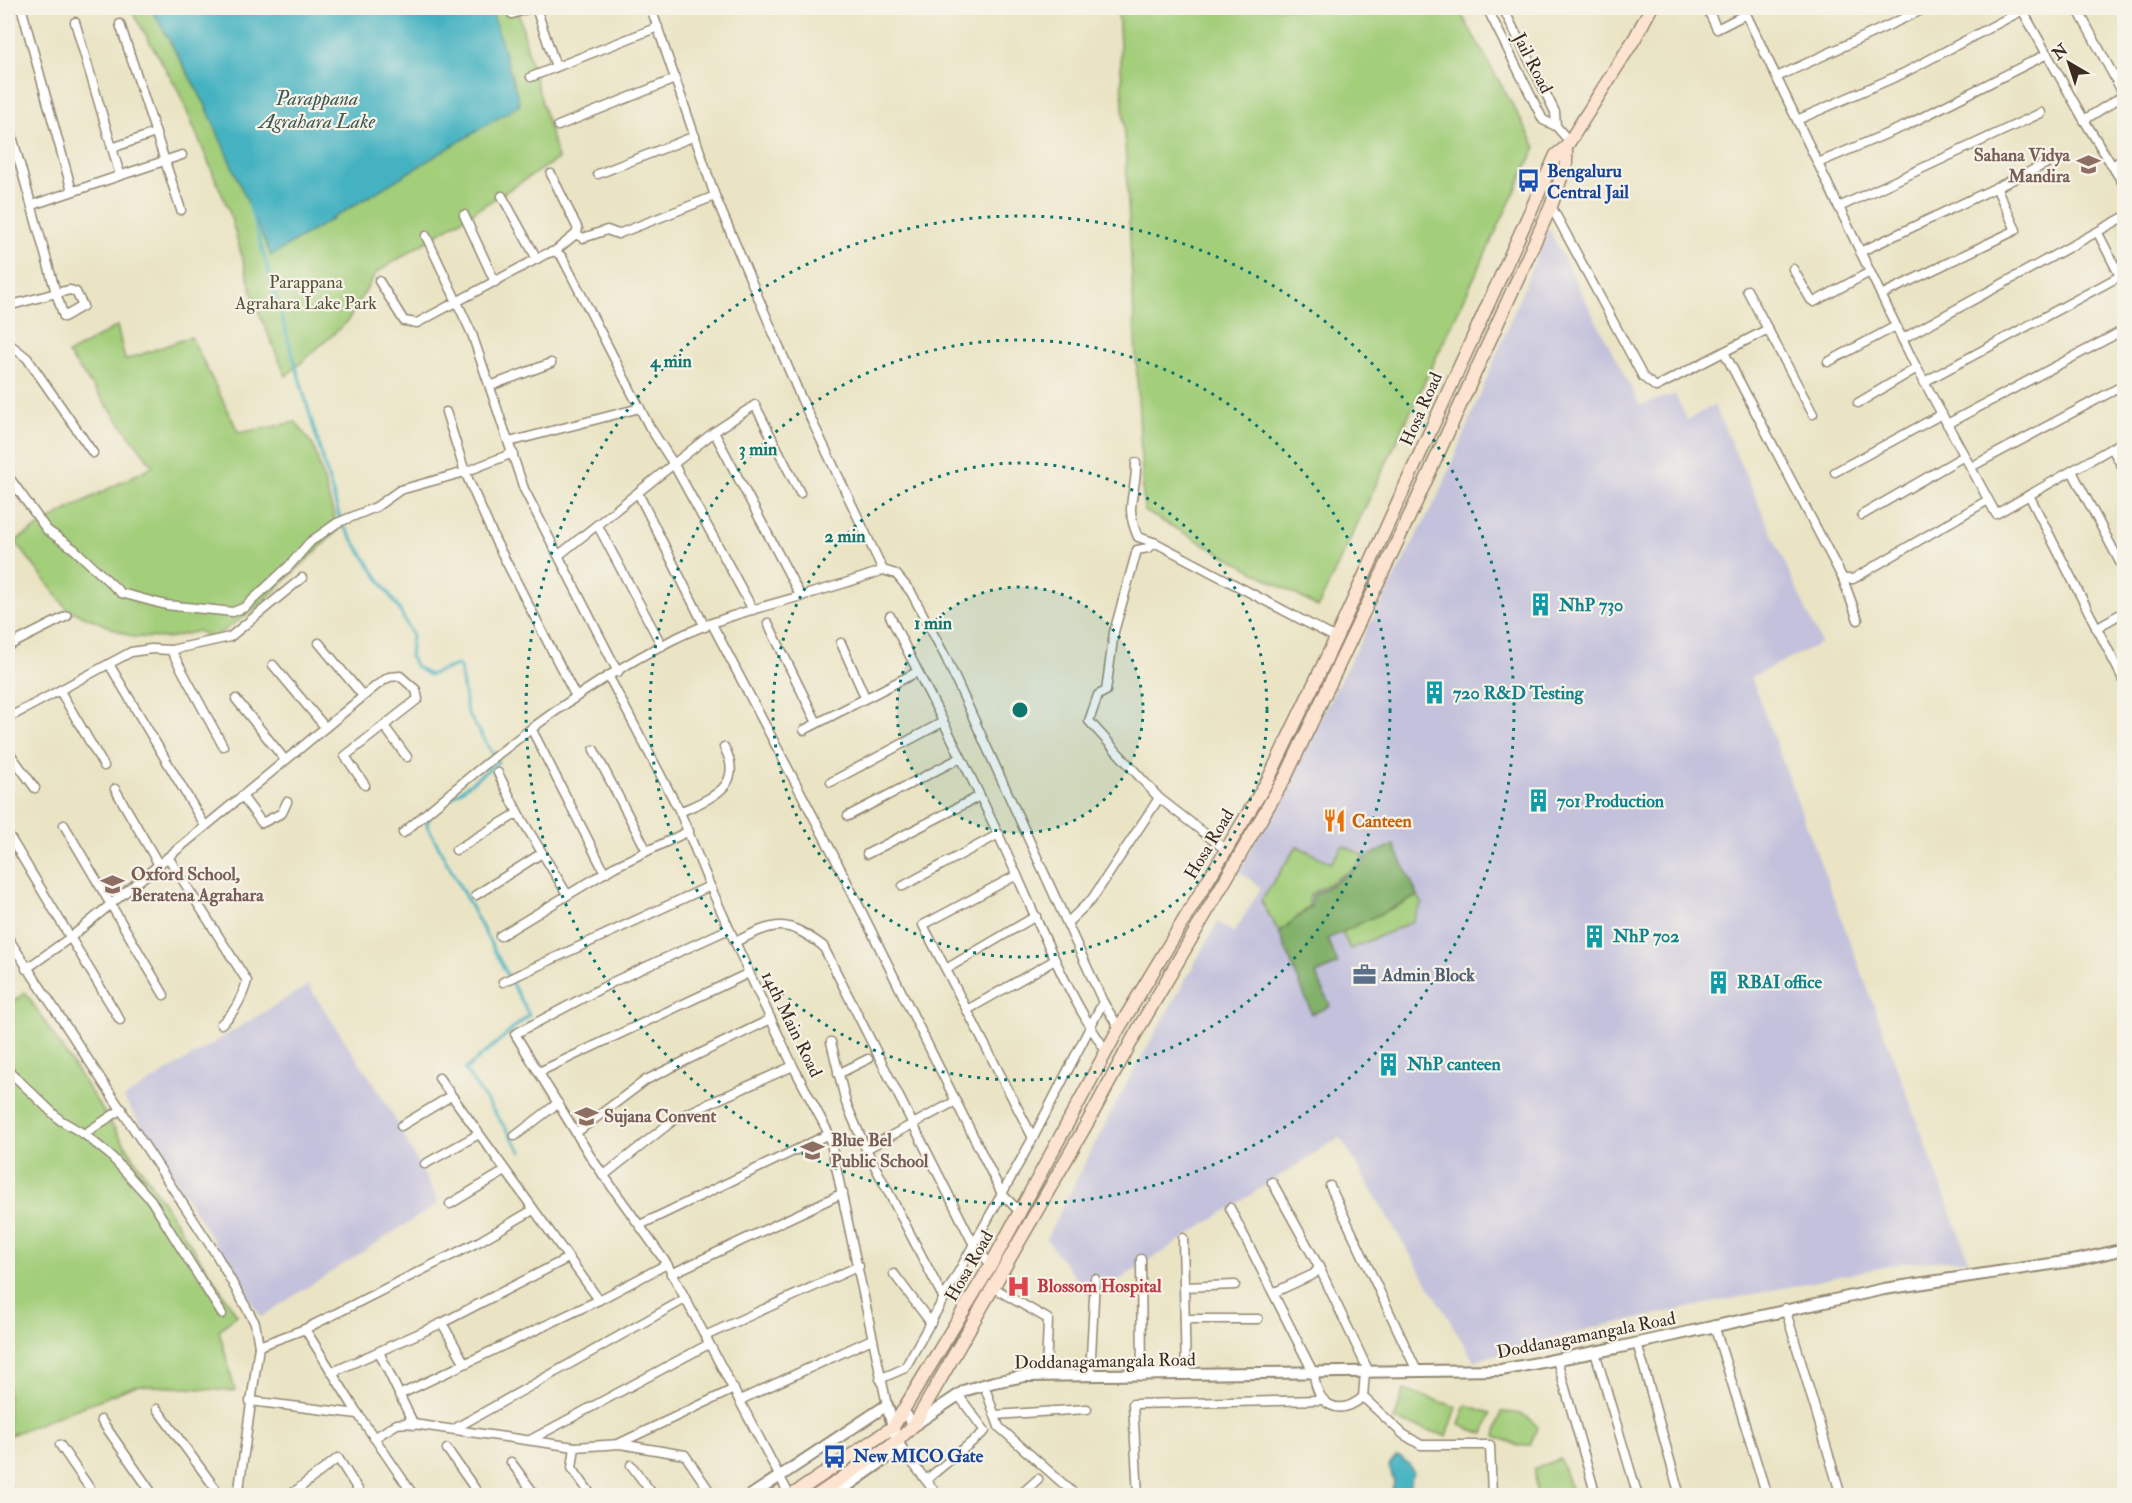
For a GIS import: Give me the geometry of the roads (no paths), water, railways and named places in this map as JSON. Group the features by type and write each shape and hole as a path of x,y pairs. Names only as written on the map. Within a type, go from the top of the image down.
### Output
{"main road":[{"name":"Hosa Road","path":"791,1496 893,1428 991,1265 1119,1028 1268,780 1336,638 1556,155 1567,144 1635,39 1652,8"},
{"name":"Hosa Road","path":"816,1496 899,1444 914,1425 994,1288 1136,1033 1286,776 1417,500 1551,206 1566,164 1567,144"},
{"path":"1073,1114 1090,1118"}],"street":[{"path":"20,8 72,191"},
{"path":"512,14 530,8"},
{"path":"536,8 556,67"},
{"path":"651,8 716,196 801,398 883,570"},
{"name":"Jail Road","path":"1487,8 1544,120 1556,126 1567,144"},
{"path":"1503,8 1555,112 1556,126"},
{"path":"1707,8 1717,29 1746,14 1902,339 1996,514 2124,441"},
{"path":"1777,77 1926,8"},
{"path":"2077,8 2124,95 2084,120"},
{"path":"1797,120 1902,74 2022,9 2084,120 2124,185"},
{"path":"75,22 120,176"},
{"path":"120,24 181,210"},
{"path":"531,77 658,27"},
{"path":"1818,163 1905,126 2047,54"},
{"path":"558,126 675,79"},
{"path":"8,102 12,136 56,293 8,306"},
{"path":"1839,207 2041,113"},
{"path":"112,148 155,133"},
{"path":"8,146 12,136"},
{"path":"598,174 695,136"},
{"path":"32,205 182,155"},
{"path":"2113,166 2124,158"},
{"path":"1860,252 2052,161"},
{"path":"379,281 404,321 410,324 417,323 537,258 555,251 576,234 578,229 551,174"},
{"path":"1881,295 2016,230 1996,187"},
{"path":"502,196 537,258"},
{"path":"576,234 583,238 607,230 618,234 716,196"},
{"path":"1551,206 1642,377 1656,387 1768,329"},
{"path":"464,215 495,282"},
{"path":"1902,339 2124,217"},
{"path":"1924,382 2122,280 2098,233"},
{"path":"426,236 472,334 524,489 618,672"},
{"path":"555,251 562,257 587,302 640,408 673,463 753,610"},
{"path":"1793,269 1814,302 1870,272"},
{"path":"1747,290 1813,414"},
{"path":"1828,362 1896,326"},
{"path":"1947,423 2124,330"},
{"path":"8,343 27,358 93,453"},
{"path":"1724,352 1843,579 1858,620"},
{"path":"490,386 551,363"},
{"path":"1858,403 1917,368"},
{"path":"1971,467 2124,385"},
{"path":"559,555 598,526 673,463 755,405 800,493"},
{"path":"509,442 640,408"},
{"path":"446,412 465,472 496,542 575,695"},
{"path":"1835,472 1942,414"},
{"path":"714,432 801,597"},
{"path":"2112,448 2124,470"},
{"path":"8,476 46,530 74,549 121,592 166,605 233,612 245,606 289,566 310,542 341,521 376,507 400,490 465,472 513,453"},
{"path":"1862,515 1965,456"},
{"path":"1136,463 1129,509 1138,537 1156,543 1336,638"},
{"path":"2072,471 2124,570"},
{"path":"638,493 833,854 954,1102 1002,1194 1020,1212"},
{"path":"2030,495 2124,681"},
{"path":"1843,579 1853,579 1988,500"},
{"path":"598,526 662,646"},
{"path":"1156,543 1148,548 1137,550 1114,632 1106,691 1098,695 1089,721 1159,798 1226,850"},
{"path":"403,833 575,695 662,646 753,610 846,585 883,570 896,574 911,592 946,658 1103,1002 1119,1028"},
{"path":"8,718 131,652 151,648 171,650 230,637 302,578"},
{"path":"2096,628 2124,612"},
{"path":"8,646 67,616"},
{"path":"890,616 999,834 1055,960 1090,1027 1106,1051"},
{"path":"768,623 817,723"},
{"path":"319,643 363,696"},
{"path":"841,643 865,697"},
{"path":"171,650 224,746"},
{"path":"109,664 205,826"},
{"path":"273,665 325,727"},
{"path":"804,730 917,672"},
{"path":"26,969 71,937 363,696 389,677 400,676 416,690 418,699 345,756 365,785"},
{"name":"14th Main Road","path":"609,677 690,831 710,886 749,973 793,1066 829,1134 887,1405"},
{"path":"60,691 104,766"},
{"path":"236,699 285,760"},
{"path":"831,782 943,722"},
{"path":"384,726 407,757"},
{"path":"532,730 605,873"},
{"path":"680,812 717,794 726,786 731,775 731,760 724,747"},
{"path":"594,750 647,851"},
{"path":"8,751 35,788"},
{"path":"848,816 960,758"},
{"path":"498,773 518,813 567,894"},
{"path":"115,789 159,865"},
{"path":"242,796 262,823 282,813 287,802"},
{"path":"867,854 980,796"},
{"path":"1067,923 1092,899 1159,798"},
{"path":"456,850 518,813"},
{"path":"64,825 164,995"},
{"path":"500,936 605,873 690,831"},
{"path":"903,886 999,834"},
{"path":"11,839 120,1020"},
{"path":"476,895 542,853"},
{"path":"168,857 247,981 242,997 228,1018 221,1024"},
{"path":"1017,875 923,925 1033,1138"},
{"path":"503,982 710,886"},
{"path":"945,969 1036,916"},
{"path":"735,942 781,924 803,931 823,946 911,1125 974,1245 991,1265"},
{"path":"729,929 615,981 515,1034 603,1176 667,1264 791,1496"},
{"path":"8,938 26,969 122,1109 245,1303 255,1323 259,1346 238,1496"},
{"path":"967,1010 1055,960"},
{"path":"539,1072 749,973"},
{"path":"880,1379 905,1368 1033,1138 1103,1002"},
{"path":"577,1132 646,1080 771,1019"},
{"path":"831,1042 846,1103 866,1149 944,1299"},
{"path":"838,1074 868,1059"},
{"path":"603,1176 675,1119 793,1066"},
{"path":"8,1070 60,1120 84,1134 110,1155 151,1200 222,1314"},
{"path":"438,1078 599,1300"},
{"path":"400,1126 451,1096"},
{"path":"866,1149 954,1102"},
{"path":"515,1136 558,1103"},
{"path":"84,1134 122,1109"},
{"path":"425,1164 479,1134"},
{"path":"640,1225 829,1134"},
{"path":"450,1204 505,1171"},
{"path":"1230,1208 1314,1374 1317,1391 1331,1407 1342,1408 1354,1404 1363,1397 1367,1372 1319,1268 1272,1182"},
{"path":"1330,1186 1418,1371"},
{"path":"671,1274 843,1193"},
{"path":"259,1346 305,1329 480,1241 533,1210"},
{"path":"1183,1238 1186,1375"},
{"name":"Doddanagamangala Road","path":"914,1425 959,1396 984,1385 1025,1376 1501,1370 1637,1343 1785,1308 1884,1289 2078,1260 2124,1249"},
{"path":"333,1372 442,1323 568,1258"},
{"path":"1141,1259 1142,1376"},
{"path":"399,1395 464,1362 599,1300 667,1264"},
{"path":"529,1440 707,1340 859,1266"},
{"path":"1273,1293 1314,1274 1319,1268"},
{"path":"894,1274 931,1323"},
{"path":"1090,1376 1095,1279"},
{"path":"1184,1287 1235,1285"},
{"path":"994,1288 1048,1319 1046,1376"},
{"path":"454,1430 685,1299"},
{"path":"1785,1308 1841,1496"},
{"path":"1185,1319 1258,1319"},
{"path":"442,1323 464,1362"},
{"path":"1714,1325 1767,1496"},
{"path":"305,1329 358,1414 414,1496"},
{"path":"740,1400 872,1339"},
{"path":"1637,1343 1680,1496"},
{"path":"379,1352 414,1425"},
{"path":"1595,1352 1638,1496"},
{"path":"1557,1360 1596,1496"},
{"path":"984,1385 999,1427 1077,1496"},
{"path":"620,1444 734,1389"},
{"path":"926,1480 985,1431 959,1396"},
{"path":"1363,1397 1403,1434 1421,1445 1490,1445 1492,1496"},
{"path":"1138,1496 1132,1404 1323,1400"},
{"path":"250,1401 358,1414"},
{"path":"750,1496 887,1405 899,1444 926,1480 932,1494"},
{"path":"157,1409 221,1496"},
{"path":"995,1415 1087,1409"},
{"path":"903,1411 914,1425"},
{"path":"101,1420 154,1496"},
{"path":"374,1438 397,1424 575,1447 620,1444 685,1455 713,1496"},
{"path":"833,1496 899,1444"},
{"path":"60,1445 95,1496"},
{"path":"575,1447 572,1468 592,1496"},
{"path":"447,1449 480,1496"},
{"path":"289,1496 338,1458 362,1496"},
{"path":"511,1462 536,1496"},
{"path":"631,1465 654,1496"},
{"path":"1019,1496 1038,1479"},
{"path":"8,1490 12,1496"}],"water":[{"name":"Parappana Agrahara Lake","path":"151,8 491,8 520,105 271,256 205,104"},
{"path":"1396,1457 1400,1457 1409,1464 1413,1473 1408,1495 1390,1495 1394,1483 1389,1466"}],"waterway":[{"path":"249,204 341,522 399,609 412,635 410,656 416,667 429,675 457,665 460,667 467,712 498,762 437,809"},
{"path":"430,815 427,825 529,1015 465,1070 522,1152"}],"place":[{"name":"Sahana Vidya Mandira","path":"2088,165"},
{"name":"Bengaluru Central Jail","path":"1529,181"},
{"name":"NhP 730","path":"1541,605"},
{"name":"720 R&D Testing","path":"1435,693"},
{"name":"701 Production","path":"1539,801"},
{"name":"Canteen","path":"1334,821"},
{"name":"Oxford School, Beratena Agrahara","path":"113,884"},
{"name":"NhP 702","path":"1595,936"},
{"name":"Admin Block","path":"1364,975"},
{"name":"RBAI office","path":"1719,982"},
{"name":"NhP canteen","path":"1389,1064"},
{"name":"Sujana Convent","path":"586,1116"},
{"name":"Blue Bel Public School","path":"813,1150"},
{"name":"Blossom Hospital","path":"1019,1286"},
{"name":"New MICO Gate","path":"835,1456"}],"park label":[{"name":"Parappana Agrahara Lake Park","path":"306,292"}]}
